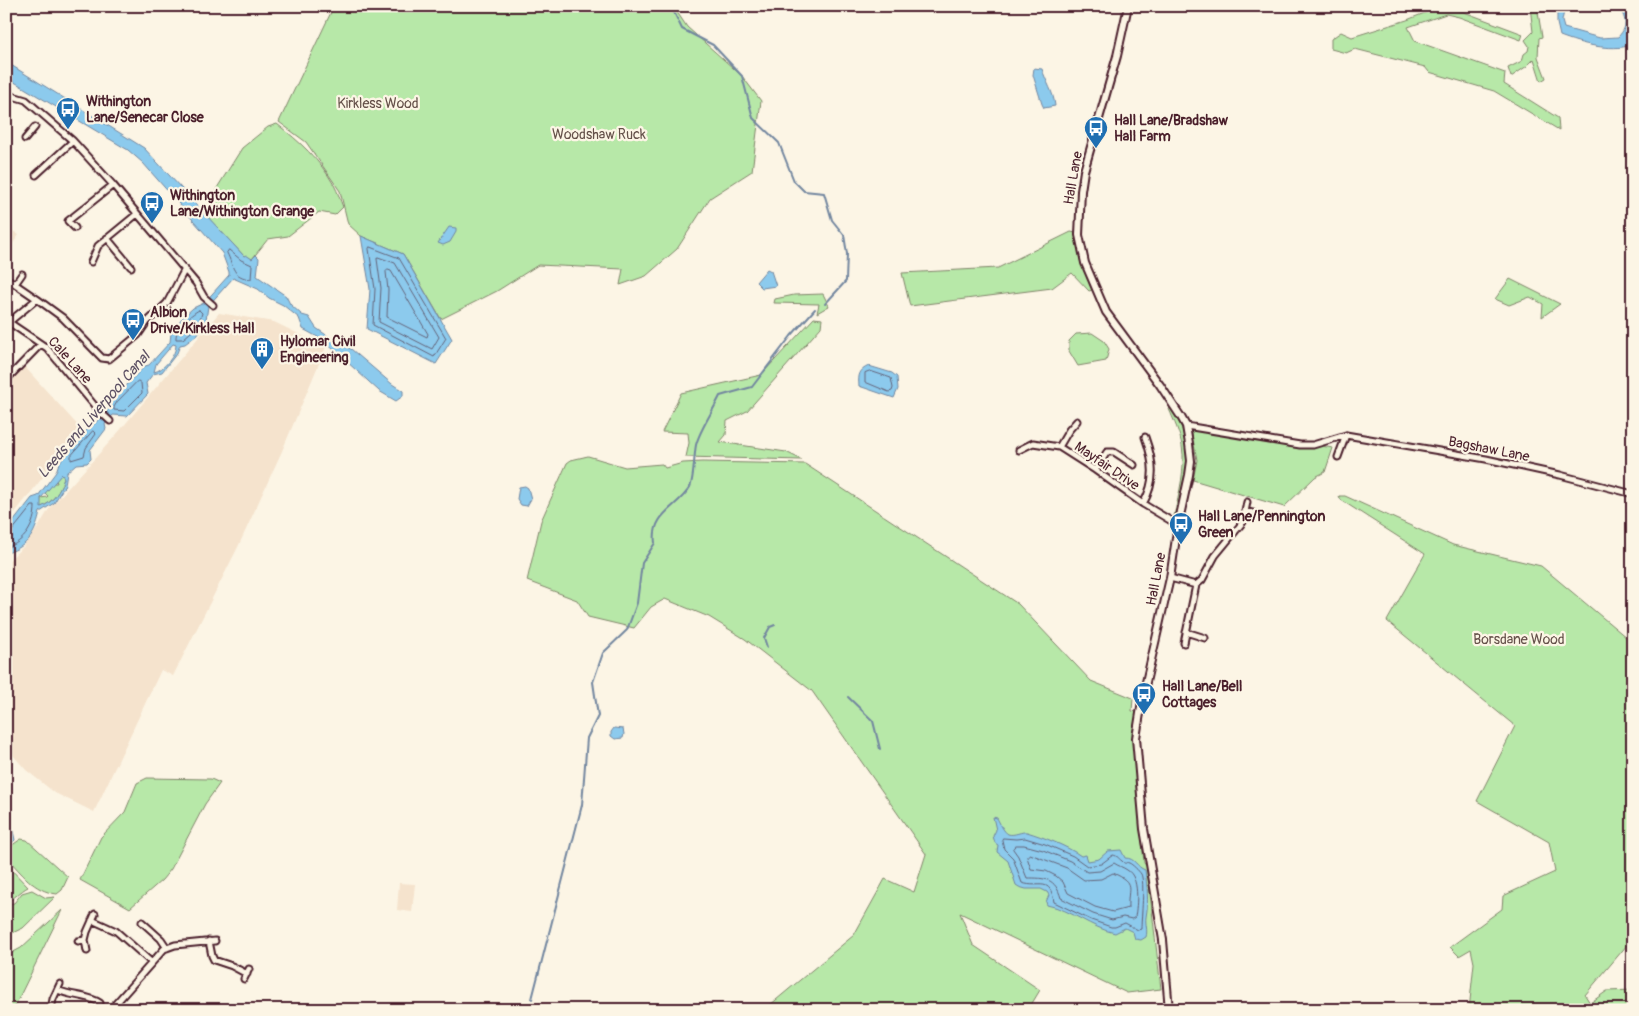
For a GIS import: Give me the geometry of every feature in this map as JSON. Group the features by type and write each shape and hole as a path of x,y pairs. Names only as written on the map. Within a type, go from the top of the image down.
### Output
{"street":[{"name":"Hall Lane","path":"1128,6 1117,56 1084,171 1079,235 1085,263 1106,312 1160,385 1186,426 1191,461 1170,578 1136,738 1144,829 1163,940 1169,1010"},
{"path":"6,94 26,100 73,141 113,185 196,283 204,297 213,305"},
{"path":"25,139 35,127"},
{"path":"36,176 73,141"},
{"path":"75,228 68,221 113,185"},
{"path":"90,262 98,246 137,214"},
{"path":"107,238 131,267"},
{"path":"6,278 63,318 102,358 109,359 138,335 147,322 167,303 184,270"},
{"path":"15,284 22,274"},
{"path":"7,322 37,298"},
{"name":"Cale Lane","path":"7,322 47,348 100,412 110,421"},
{"path":"6,380 41,344"},
{"path":"1059,447 1077,421"},
{"path":"1186,426 1300,445 1313,445 1343,436"},
{"path":"1338,457 1343,436"},
{"name":"Bagshaw Lane","path":"1343,436 1486,459 1560,475 1633,494"},
{"path":"1143,504 1150,492 1154,475 1152,455 1145,437"},
{"name":"Mayfair Drive","path":"1019,450 1033,443 1059,447 1143,504 1178,525"},
{"path":"1094,470 1107,452 1114,452 1134,465"},
{"path":"1184,643 1196,585 1202,580 1214,556 1243,522 1247,502"},
{"path":"1245,511 1253,513"},
{"path":"1170,578 1196,585"},
{"path":"1186,632 1205,638"},
{"path":"87,951 85,940 94,917 116,931 151,962"},
{"path":"142,922 161,939 166,948"},
{"path":"78,941 85,940"},
{"path":"209,941 214,960 232,966 247,974"},
{"path":"110,1010 151,962 166,948 215,941"},
{"path":"51,1010 51,1004 59,987 68,995 91,998 100,1003"}],"shaded area":[{"path":"6,226 19,235 6,253"},
{"path":"219,313 274,322 326,347 282,451 238,547 173,676 161,670 94,812 55,793 26,770 6,747 6,563 24,546 49,509 116,435"},
{"path":"24,366 81,429 6,524 6,386"},
{"path":"399,883 415,884 412,912 397,910"}],"green space":[{"name":"Woodshaw Ruck","path":"334,6 673,6 687,27 742,76 761,101 752,171 710,198 677,249 646,276 620,285 623,269 538,265 497,291 441,319 403,254 361,236 348,224 340,191 306,142 279,122"},
{"path":"1442,6 1448,6 1523,34 1521,40 1446,14 1408,27 1415,41 1505,73 1504,84 1558,118 1559,130 1494,91 1429,72 1425,67 1355,49 1346,53 1331,49 1331,39 1341,32 1352,37 1407,20"},
{"path":"1530,6 1537,6 1542,37 1539,38 1538,57 1546,78 1541,81 1534,59 1511,77 1508,68 1522,61 1524,54 1528,51 1529,46 1525,40 1533,32"},
{"path":"277,124 316,159 335,188 343,207 335,215 319,212 288,236 268,239 252,259 244,256 208,218 214,209 217,188 242,148 268,127"},
{"path":"1071,232 1076,233 1080,260 1092,290 1089,291 1072,273 1052,288 910,306 902,273 998,268"},
{"path":"1510,279 1560,304 1542,317 1543,304 1530,297 1509,305 1495,299"},
{"path":"823,294 829,306 817,313 819,304 774,303 775,299 794,295"},
{"path":"814,318 822,319 821,327 747,411 727,421 726,435 720,442 786,452 802,460 686,457 689,443 688,433 662,432 681,393 761,375"},
{"path":"1092,333 1104,341 1109,349 1106,361 1078,366 1069,351 1069,341 1076,334"},
{"path":"1172,406 1184,435 1187,460 1184,485 1177,515 1174,516 1181,481 1183,454 1180,436 1169,409"},
{"path":"1191,429 1301,447 1321,446 1333,448 1325,472 1315,477 1284,507 1193,480 1197,460"},
{"path":"588,456 625,467 662,464 665,468 683,463 702,462 805,464 1018,604 1091,681 1133,698 1132,711 1137,712 1132,734 1144,863 1147,867 1161,989 1127,993 960,913 973,945 1040,990 1028,1010 764,1010 854,935 885,879 914,892 926,854 812,691 745,639 709,617 665,599 651,607 634,628 588,617 577,600 527,581 541,521 567,463 571,460"},
{"path":"62,474 64,478 59,492 49,503 40,508 41,498 48,496 45,493 53,483 57,483 56,480"},
{"name":"Borsdane Wood","path":"1339,496 1345,496 1453,545 1541,566 1633,643 1633,938 1585,995 1590,1003 1607,991 1633,990 1633,1010 1469,1010 1474,963 1471,949 1459,956 1450,947 1502,909 1503,896 1555,872 1549,842 1477,801 1515,726 1387,621 1425,554 1341,500"},
{"path":"147,778 211,779 220,783 205,804 171,869 162,880 130,908 80,880 101,837 125,812 137,783"},
{"path":"21,839 27,840 68,877 62,890 57,894 35,885 6,857 6,847"},
{"path":"6,864 28,887 12,899 6,901"},
{"path":"32,890 46,898 55,897 23,928 6,936 6,904 14,903 22,893"},
{"path":"62,910 13,1010 6,1010 6,956 21,948"}],"water":[{"path":"1557,6 1565,6 1562,21 1564,28 1600,38 1618,37 1622,33 1625,25 1620,6 1630,6 1633,13 1632,45 1614,48 1605,47 1577,42 1560,36 1557,23"},
{"path":"6,62 144,148 244,256 246,255 252,259 256,255 259,258 257,276 286,296 290,304 302,315 309,317 316,328 341,345 351,349 403,391 403,396 396,401 379,391 323,340 303,329 299,318 283,305 269,298 258,289 233,278 208,306 206,320 197,335 185,344 180,345 177,353 162,372 153,374 146,383 148,394 127,416 113,415 105,424 106,429 90,450 91,459 87,463 76,464 67,472 65,485 54,503 40,512 34,532 21,546 7,553 6,557 6,531 32,498 38,496 56,472 59,463 85,432 105,414 113,398 145,366 149,365 170,342 171,333 182,318 193,308 204,303 229,275 229,272 222,253 143,163 128,150 6,77","holes":["173,344 176,345 172,357 162,368 154,372 156,364","62,474 64,478 59,491 53,499 41,507 41,498"]},
{"path":"1034,68 1042,69 1055,106 1044,108 1033,75"},
{"path":"449,227 456,228 456,232 450,242 443,245 438,243"},
{"path":"361,236 403,254 452,339 436,364 367,329 370,289"},
{"path":"767,269 771,271 776,286 762,288 756,282"},
{"path":"869,366 892,373 897,377 898,389 894,398 859,386 860,373"},
{"path":"525,486 528,488 531,499 527,506 521,505 517,499 519,487"},
{"path":"614,728 623,729 623,738 615,739 611,736"},
{"path":"993,817 997,818 1008,834 1027,832 1033,834 1062,845 1081,856 1086,855 1088,861 1099,859 1108,851 1121,850 1125,858 1132,859 1145,870 1148,899 1146,937 1141,940 1135,939 1133,932 1125,928 1115,933 1106,931 1056,907 1047,905 1046,902 1049,895 1047,892 1041,889 1026,889 1016,885 1008,861 997,852 998,845 995,843 993,836 996,830"},
{"path":"6,823 13,831 15,840 10,845 6,843"}],"waterway":[{"path":"671,6 682,29 713,45 742,76 753,118 779,143 794,181 804,191 824,193 832,220 844,235 847,254 846,281 825,304"},
{"path":"532,999 582,805 587,738 598,716 593,682 603,653 627,630 637,603 642,563 655,543 657,525 666,512 690,487 698,439 720,396 752,387 791,336 815,309"},
{"path":"767,647 764,638 770,627 775,625"},
{"path":"848,697 873,721 880,749"}],"place":[{"name":"Withington Lane/Senecar Close","path":"68,130"},
{"name":"Hall Lane/Bradshaw Hall Farm","path":"1096,149"},
{"name":"Withington Lane/Withington Grange","path":"152,224"},
{"name":"Albion Drive/Kirkless Hall","path":"133,341"},
{"name":"Hylomar Civil Engineering","path":"262,370"},
{"name":"Hall Lane/Pennington Green","path":"1181,545"},
{"name":"Hall Lane/Bell Cottages","path":"1144,715"}],"park label":[{"name":"Kirkless Wood","path":"378,103"}],"water label":[{"name":"Leeds and Liverpool Canal","path":"94,415"}]}
